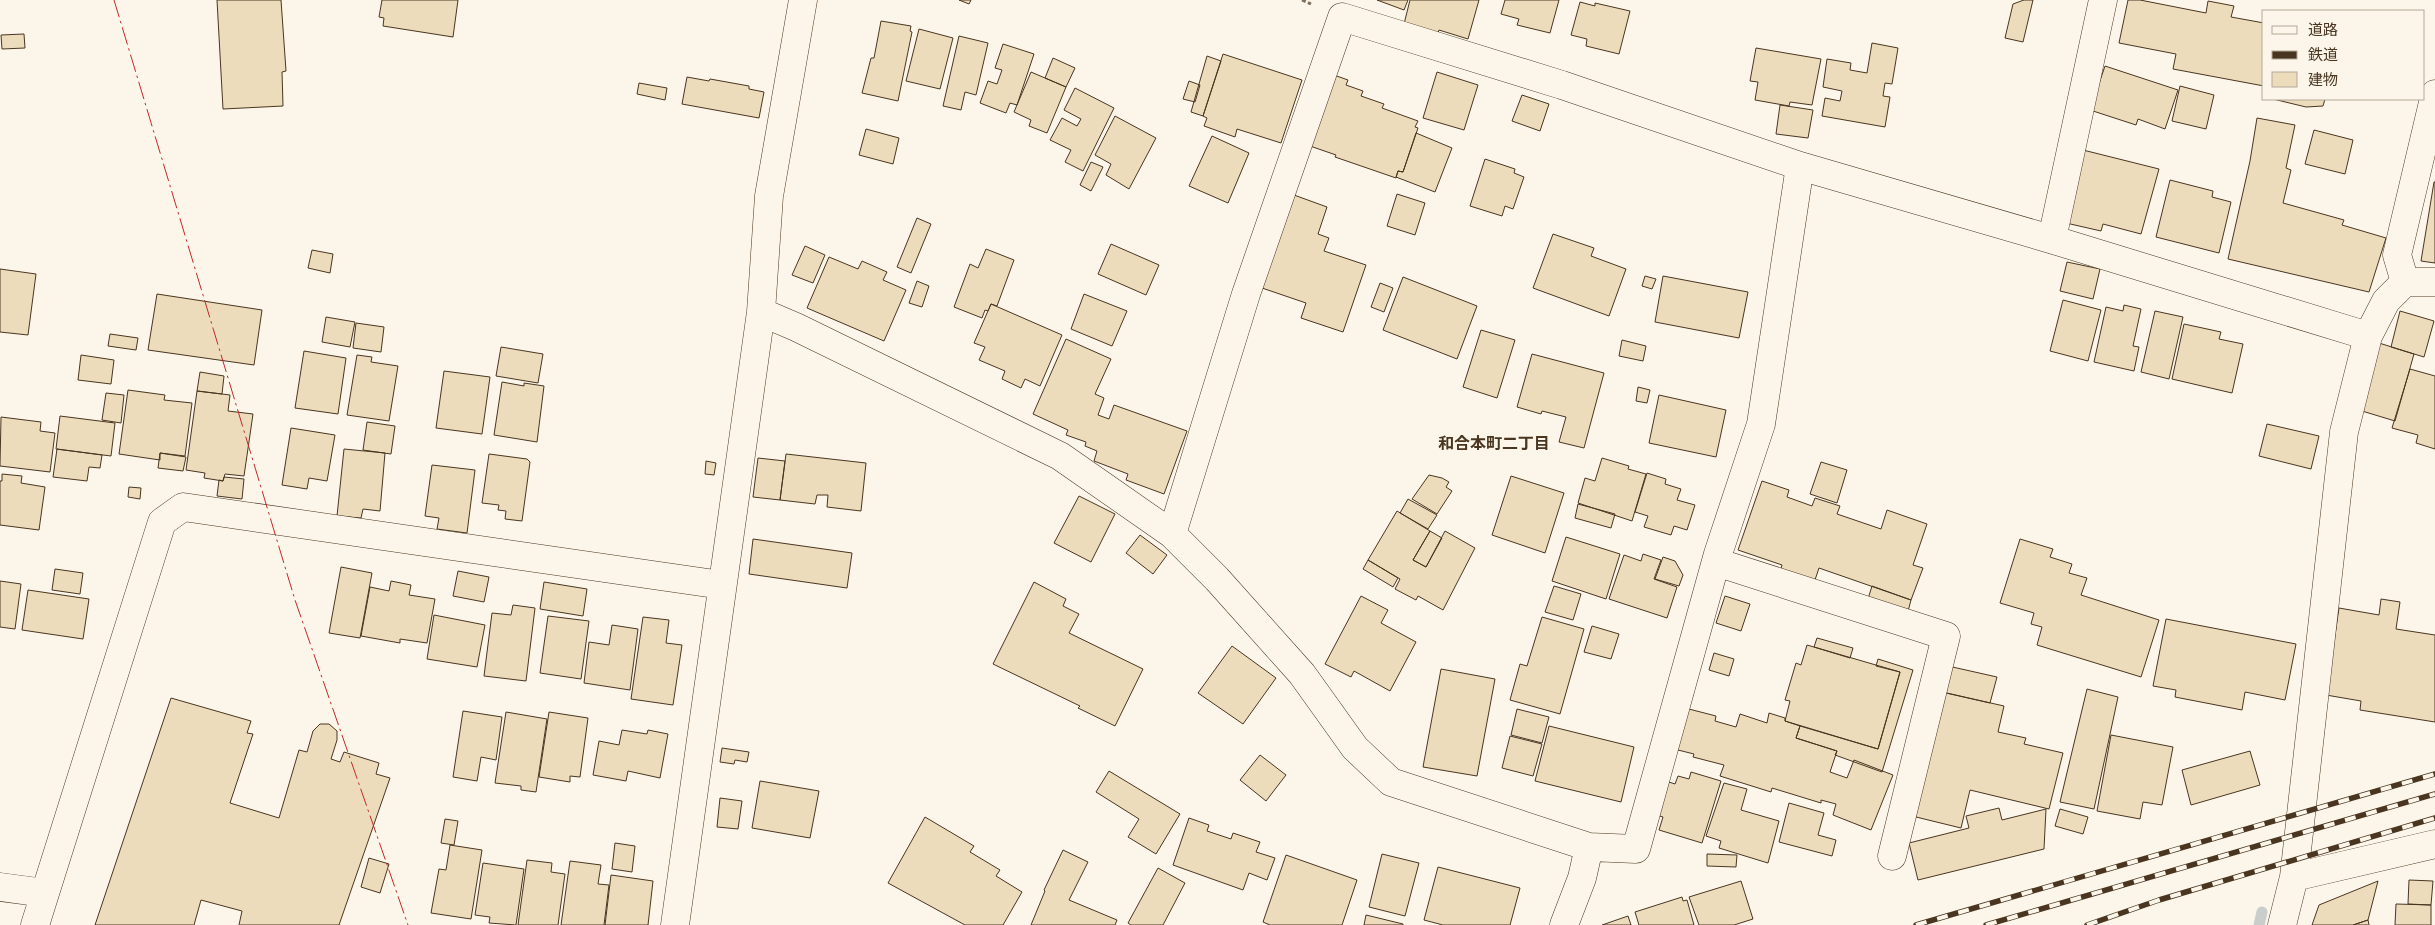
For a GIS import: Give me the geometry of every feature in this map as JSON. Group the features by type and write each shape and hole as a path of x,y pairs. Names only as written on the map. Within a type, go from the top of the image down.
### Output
{"street":[{"path":"675,925 760,312 769,196 803,0"},
{"path":"2052,239 2103,0"},
{"path":"1172,534 1246,294 1342,17 1562,85 1800,166 2052,239 2368,336"},
{"path":"2405,282 2397,255 2435,94"},
{"path":"760,312 796,327 1060,456 1172,534 1217,578 1296,667 1355,748 1391,782 1589,848 1636,850 1716,562 1761,424 1800,166"},
{"path":"2282,925 2294,877 2344,432 2368,336 2386,301 2405,282 2435,282"},
{"path":"35,925 162,522 183,507 722,585"},
{"path":"1716,562 1946,636 1892,856"},
{"path":"2294,877 2435,844"},
{"path":"1564,925 1582,878 1589,848"},
{"path":"0,887 45,893"}],"building":[{"path":"217,0 281,0 286,71 282,72 283,106 223,109"},
{"path":"382,0 458,0 453,37 383,26 384,18 379,17"},
{"path":"959,0 971,0 969,4"},
{"path":"1377,0 1408,0 1404,10"},
{"path":"1410,0 1479,0 1468,39 1439,30 1438,33 1404,24"},
{"path":"1505,0 1559,0 1550,33 1517,25 1519,19 1501,14"},
{"path":"2024,0 2033,0 2023,42 2005,38 2013,4"},
{"path":"2128,0 2140,0 2206,13 2208,1 2234,6 2231,17 2262,23 2262,86 2173,69 2176,54 2119,43"},
{"path":"1580,2 1595,6 1595,3 1630,11 1619,54 1586,46 1587,39 1571,35"},
{"path":"881,21 911,26 910,31 912,32 898,101 862,93 871,58 874,58"},
{"path":"919,29 953,38 940,89 906,81"},
{"path":"24,34 25,48 2,49 1,35"},
{"path":"959,36 988,43 976,95 965,92 961,110 943,106"},
{"path":"1872,43 1898,48 1892,84 1885,83 1883,96 1890,97 1885,127 1822,116 1825,98 1840,101 1842,91 1823,87 1827,59 1851,63 1850,70 1867,73"},
{"path":"1003,44 1034,54 1017,105 1010,103 1006,113 980,103 988,81 997,84 1002,70 995,68"},
{"path":"1756,48 1821,59 1812,105 1790,102 1789,106 1755,100 1758,82 1750,81"},
{"path":"1223,54 1302,80 1281,143 1237,129 1235,137 1204,126 1207,118 1203,116"},
{"path":"1207,56 1221,61 1203,116 1191,112"},
{"path":"1053,58 1075,68 1066,87 1045,78"},
{"path":"2105,66 2178,90 2165,129 2138,119 2136,125 2090,110"},
{"path":"1031,72 1066,87 1047,133 1029,126 1031,120 1014,112"},
{"path":"1437,72 1478,85 1464,130 1423,118"},
{"path":"1334,75 1348,80 1346,85 1363,91 1361,96 1384,104 1382,108 1418,121 1415,127 1418,128 1403,172 1398,171 1396,178 1335,157 1336,155 1310,146"},
{"path":"687,77 749,86 749,89 764,92 759,118 682,104"},
{"path":"1189,81 1200,85 1195,102 1183,99"},
{"path":"639,83 667,88 665,100 637,94"},
{"path":"2180,86 2214,95 2206,129 2172,121"},
{"path":"1075,88 1114,108 1083,171 1065,162 1071,150 1050,140 1062,118 1077,126 1081,119 1064,110"},
{"path":"1522,95 1549,104 1540,131 1512,121"},
{"path":"2277,100 2325,100 2323,106 2306,107"},
{"path":"1780,105 1813,110 1808,138 1776,134"},
{"path":"1115,116 1156,138 1129,189 1106,175 1111,164 1095,155"},
{"path":"2257,118 2295,125 2286,168 2291,170 2283,203 2344,220 2342,225 2386,238 2369,292 2228,259 2250,161"},
{"path":"866,129 899,138 893,164 859,155"},
{"path":"2314,130 2353,140 2345,174 2305,164"},
{"path":"1416,133 1452,148 1435,192 1396,177 1398,171 1403,172"},
{"path":"1212,136 1249,153 1228,203 1189,186"},
{"path":"2083,150 2159,169 2141,234 2103,224 2101,231 2066,223"},
{"path":"1485,159 1515,169 1514,173 1524,177 1513,209 1505,206 1502,216 1470,206"},
{"path":"1091,162 1103,167 1091,191 1080,185"},
{"path":"2170,180 2213,191 2212,197 2231,202 2219,253 2156,237"},
{"path":"2435,182 2435,263 2421,261"},
{"path":"1397,194 1425,203 1415,235 1387,226"},
{"path":"1294,195 1327,207 1318,234 1329,238 1324,251 1366,265 1343,332 1301,318 1306,303 1262,288"},
{"path":"917,218 931,224 911,273 897,267"},
{"path":"1553,234 1594,248 1591,256 1626,269 1609,316 1533,288"},
{"path":"1111,244 1159,265 1146,295 1098,274"},
{"path":"805,246 825,255 813,283 792,275"},
{"path":"986,249 1014,260 997,306 991,304 988,311 985,310 982,318 954,307 970,264 978,268"},
{"path":"312,250 333,254 330,273 308,268"},
{"path":"829,257 858,269 862,261 887,272 883,280 906,290 884,341 807,308"},
{"path":"2067,262 2100,269 2093,299 2060,291"},
{"path":"0,269 36,274 28,335 0,332"},
{"path":"1645,276 1656,279 1652,289 1642,286"},
{"path":"1663,276 1748,292 1739,338 1655,322"},
{"path":"1403,277 1477,306 1457,359 1383,330"},
{"path":"917,281 929,286 922,307 909,303"},
{"path":"1380,283 1393,288 1384,312 1371,307"},
{"path":"157,294 262,310 254,365 148,350"},
{"path":"1084,294 1127,311 1112,346 1071,329"},
{"path":"2063,300 2101,310 2088,361 2050,351"},
{"path":"991,304 1062,335 1040,386 1025,379 1021,388 1002,379 1005,371 979,360 985,347 974,343"},
{"path":"2124,305 2141,309 2133,346 2139,347 2134,371 2094,362 2106,307 2123,311"},
{"path":"2155,311 2183,317 2169,379 2141,372"},
{"path":"2400,311 2434,321 2424,357 2391,347"},
{"path":"326,317 355,322 350,347 322,342"},
{"path":"356,323 384,327 381,352 353,348"},
{"path":"2184,324 2221,332 2219,339 2243,344 2232,393 2172,379"},
{"path":"1481,330 1515,340 1497,398 1463,387"},
{"path":"110,334 138,338 136,350 108,346"},
{"path":"1066,339 1111,359 1095,394 1104,398 1098,415 1109,419 1114,405 1187,431 1164,494 1126,480 1128,474 1094,461 1097,451 1085,446 1086,442 1066,435 1068,430 1033,414"},
{"path":"1622,340 1646,346 1643,361 1619,356"},
{"path":"2379,343 2414,354 2395,421 2362,411"},
{"path":"501,347 543,354 538,383 496,376"},
{"path":"304,351 346,358 338,414 295,408"},
{"path":"1532,354 1604,373 1584,448 1559,442 1566,417 1542,411 1541,414 1517,407"},
{"path":"81,355 114,360 111,384 78,380"},
{"path":"357,355 372,357 371,362 398,366 389,421 347,415"},
{"path":"2410,369 2435,376 2435,449 2416,443 2418,435 2392,428"},
{"path":"444,371 490,377 482,434 436,428"},
{"path":"200,372 224,376 222,394 197,391"},
{"path":"502,382 524,386 524,383 544,386 537,442 494,435"},
{"path":"1638,387 1650,390 1647,403 1636,401"},
{"path":"128,390 165,395 164,400 192,403 185,456 160,453 160,460 119,454"},
{"path":"197,391 230,395 228,411 253,414 244,476 225,474 223,481 204,478 205,473 186,470"},
{"path":"106,393 124,395 121,423 102,420"},
{"path":"1659,395 1726,410 1716,457 1649,443"},
{"path":"60,416 115,423 111,456 56,449"},
{"path":"1,417 41,422 40,431 55,433 50,472 0,466"},
{"path":"367,422 395,426 391,454 363,450"},
{"path":"2267,424 2319,436 2311,469 2259,456"},
{"path":"291,428 335,435 327,481 309,478 307,489 282,485"},
{"path":"57,449 102,455 100,468 89,467 87,481 53,477"},
{"path":"344,449 385,453 380,511 363,509 361,518 337,516"},
{"path":"160,453 186,457 183,471 158,468"},
{"path":"489,454 527,459 530,462 522,521 505,519 506,511 498,510 499,505 482,503"},
{"path":"786,454 866,463 861,511 827,507 828,495 817,495 815,504 780,500"},
{"path":"758,458 785,461 780,500 753,497"},
{"path":"1602,458 1629,466 1628,469 1646,474 1632,521 1578,503 1585,478 1595,481"},
{"path":"706,461 716,463 714,475 705,474"},
{"path":"1821,462 1847,470 1837,503 1810,494"},
{"path":"432,465 475,470 467,533 437,529 439,518 425,516"},
{"path":"1647,473 1666,479 1665,484 1681,489 1677,500 1695,505 1687,530 1674,526 1671,535 1644,527 1648,516 1635,512"},
{"path":"2,474 22,476 21,483 45,487 39,530 0,525 0,481 2,481"},
{"path":"1429,475 1449,482 1446,487 1452,491 1437,514 1412,499"},
{"path":"1511,476 1564,493 1545,553 1492,535"},
{"path":"224,477 244,479 242,499 217,496 219,480 223,481"},
{"path":"1762,481 1789,490 1787,497 1812,506 1815,498 1840,506 1837,514 1881,529 1887,510 1927,524 1913,565 1923,568 1911,600 1819,568 1814,583 1780,572 1782,565 1738,550"},
{"path":"129,487 141,488 140,499 128,497"},
{"path":"1079,496 1115,514 1091,562 1054,543"},
{"path":"1408,499 1437,515 1428,529 1400,513"},
{"path":"1578,504 1615,514 1611,528 1575,518"},
{"path":"1397,511 1430,531 1413,560 1426,567 1445,531 1475,548 1443,610 1418,596 1416,600 1395,589 1400,579 1368,560"},
{"path":"1430,531 1442,538 1426,567 1413,560"},
{"path":"1140,535 1167,555 1153,574 1126,553"},
{"path":"1566,537 1620,554 1606,599 1552,581"},
{"path":"753,539 852,553 847,588 749,574"},
{"path":"2020,539 2053,549 2050,557 2072,564 2069,573 2087,578 2081,595 2159,620 2141,677 2037,645 2042,627 2031,624 2034,613 2000,603"},
{"path":"1643,554 1661,560 1654,579 1677,587 1667,618 1609,599 1624,555 1641,561"},
{"path":"1663,557 1675,561 1683,575 1679,586 1655,579"},
{"path":"1368,560 1398,578 1393,587 1363,569"},
{"path":"341,567 372,573 360,638 329,633"},
{"path":"55,569 83,573 80,594 52,590"},
{"path":"458,571 489,577 484,602 453,596"},
{"path":"0,581 21,584 15,629 0,627"},
{"path":"391,581 411,585 409,595 435,599 427,643 400,639 400,643 361,636 370,587 389,591"},
{"path":"544,582 587,589 583,616 540,609"},
{"path":"1034,582 1066,599 1063,606 1079,614 1069,633 1143,669 1115,726 1078,708 1080,706 993,664"},
{"path":"1554,586 1581,594 1573,620 1545,612"},
{"path":"1872,586 1911,600 1907,615 1867,602"},
{"path":"28,590 89,599 83,639 22,630"},
{"path":"1361,596 1388,610 1381,623 1416,642 1390,691 1354,671 1351,677 1325,664"},
{"path":"1725,596 1750,604 1741,631 1716,623"},
{"path":"2381,599 2400,602 2396,629 2435,635 2435,722 2360,710 2361,701 2326,695 2339,608 2379,615"},
{"path":"513,605 535,608 526,681 484,676 492,613 511,615"},
{"path":"434,615 485,625 477,667 427,659"},
{"path":"548,616 589,621 581,679 540,673"},
{"path":"643,617 669,620 666,643 682,645 673,705 631,699"},
{"path":"1542,617 1584,629 1560,714 1510,700 1520,664 1527,666"},
{"path":"2166,619 2296,644 2285,700 2245,692 2242,710 2175,697 2176,690 2153,686"},
{"path":"612,625 638,629 630,690 584,683 589,642 609,645"},
{"path":"1592,626 1619,634 1611,659 1584,652"},
{"path":"1817,638 1853,648 1850,658 1814,647"},
{"path":"1807,645 1900,672 1878,749 1785,721 1790,701 1785,700 1796,663 1801,665"},
{"path":"1232,646 1276,678 1243,724 1198,693"},
{"path":"1714,653 1734,659 1729,676 1709,670"},
{"path":"1878,659 1913,670 1882,772 1835,755 1837,751 1796,738 1800,726 1878,749 1900,672 1876,666"},
{"path":"1948,666 1997,677 1990,703 1942,692"},
{"path":"1441,669 1495,679 1477,776 1423,767"},
{"path":"2087,689 2118,697 2094,809 2060,802"},
{"path":"1942,692 2004,706 1998,732 2026,738 2024,744 2063,753 2049,809 1970,790 1961,828 1912,816"},
{"path":"171,698 251,721 247,733 253,734 230,803 279,818 299,750 307,752 313,731 320,724 329,724 337,731 337,740 331,759 340,762 344,752 379,763 376,774 390,778 339,925 239,925 242,911 201,900 194,925 95,925"},
{"path":"1685,708 1716,716 1715,721 1736,727 1740,714 1767,723 1769,713 1785,718 1785,721 1800,726 1796,738 1837,751 1830,772 1847,778 1854,760 1893,775 1871,830 1833,815 1836,804 1821,800 1821,803 1772,788 1771,792 1720,776 1724,765 1693,757 1694,754 1674,749"},
{"path":"1517,709 1549,717 1542,743 1511,735"},
{"path":"463,711 502,717 496,760 481,757 477,781 453,777"},
{"path":"506,712 547,719 536,792 521,790 521,786 495,783"},
{"path":"549,712 588,718 580,777 570,776 570,782 539,777"},
{"path":"1549,726 1634,747 1621,802 1535,781"},
{"path":"622,730 647,734 648,730 668,734 660,778 628,771 626,781 593,775 599,741 619,745"},
{"path":"2111,735 2173,747 2162,805 2143,802 2140,819 2097,811"},
{"path":"1510,736 1542,744 1533,776 1502,768"},
{"path":"722,748 749,752 747,762 735,760 734,764 720,762"},
{"path":"2250,751 2260,785 2191,805 2182,770"},
{"path":"1260,755 1286,775 1266,801 1240,780"},
{"path":"1109,771 1180,814 1156,854 1128,837 1139,819 1096,792"},
{"path":"1691,772 1721,781 1702,843 1659,830 1663,817 1656,815 1666,781 1675,784 1678,776 1689,779"},
{"path":"760,781 819,791 810,838 752,828"},
{"path":"1724,783 1747,789 1741,810 1779,821 1768,863 1719,848 1721,841 1706,836"},
{"path":"720,798 742,801 738,829 717,827"},
{"path":"1789,803 1824,813 1818,835 1836,840 1832,856 1779,842"},
{"path":"1999,808 2002,820 2046,809 2044,849 1918,880 1909,843 1969,828 1966,816"},
{"path":"2060,809 2088,817 2083,834 2055,826"},
{"path":"925,817 974,846 970,852 1000,870 996,876 1022,892 1003,925 965,925 888,883"},
{"path":"1189,818 1209,825 1207,831 1231,839 1233,833 1260,842 1256,852 1275,858 1267,880 1249,873 1243,890 1173,865"},
{"path":"445,819 458,821 454,845 441,843"},
{"path":"615,843 635,846 632,872 612,869"},
{"path":"450,845 482,850 471,919 431,913 439,869 446,870"},
{"path":"1063,850 1088,862 1069,900 1117,920 1115,925 1031,925 1044,890"},
{"path":"1382,854 1419,863 1405,916 1369,907"},
{"path":"1707,854 1737,855 1736,867 1707,866"},
{"path":"1286,855 1357,880 1342,925 1270,925 1263,922"},
{"path":"369,858 389,864 380,893 361,887"},
{"path":"527,860 552,863 551,872 565,874 558,925 518,925"},
{"path":"570,861 601,865 598,884 609,885 604,925 561,925"},
{"path":"483,863 524,869 516,925 489,923 490,917 475,915"},
{"path":"1438,867 1520,888 1510,925 1443,925 1424,920"},
{"path":"1158,868 1185,883 1163,925 1131,925 1128,923"},
{"path":"611,875 653,881 648,925 605,925"},
{"path":"2409,880 2433,881 2431,905 2408,904"},
{"path":"1741,881 1753,919 1734,925 1699,925 1689,897"},
{"path":"2378,881 2368,920 2353,925 2312,925 2319,905"},
{"path":"1682,897 1683,901 1687,900 1694,925 1639,925 1635,912"},
{"path":"2396,904 2431,905 2431,925 2395,925"},
{"path":"1366,915 1403,924 1403,925 1364,925"},
{"path":"1628,916 1631,925 1602,925"},
{"path":"2368,920 2369,925 2353,925"}],"waterway":[{"path":"2259,925 2262,912"}],"railway":[{"path":"1916,925 2435,774"},
{"path":"1986,925 2435,794"},
{"path":"2087,925 2159,900 2435,818"}],"power":[{"path":"114,0 295,600 408,925"}],"district":[{"name":"和合本町二丁目","path":"1494,443"}]}
